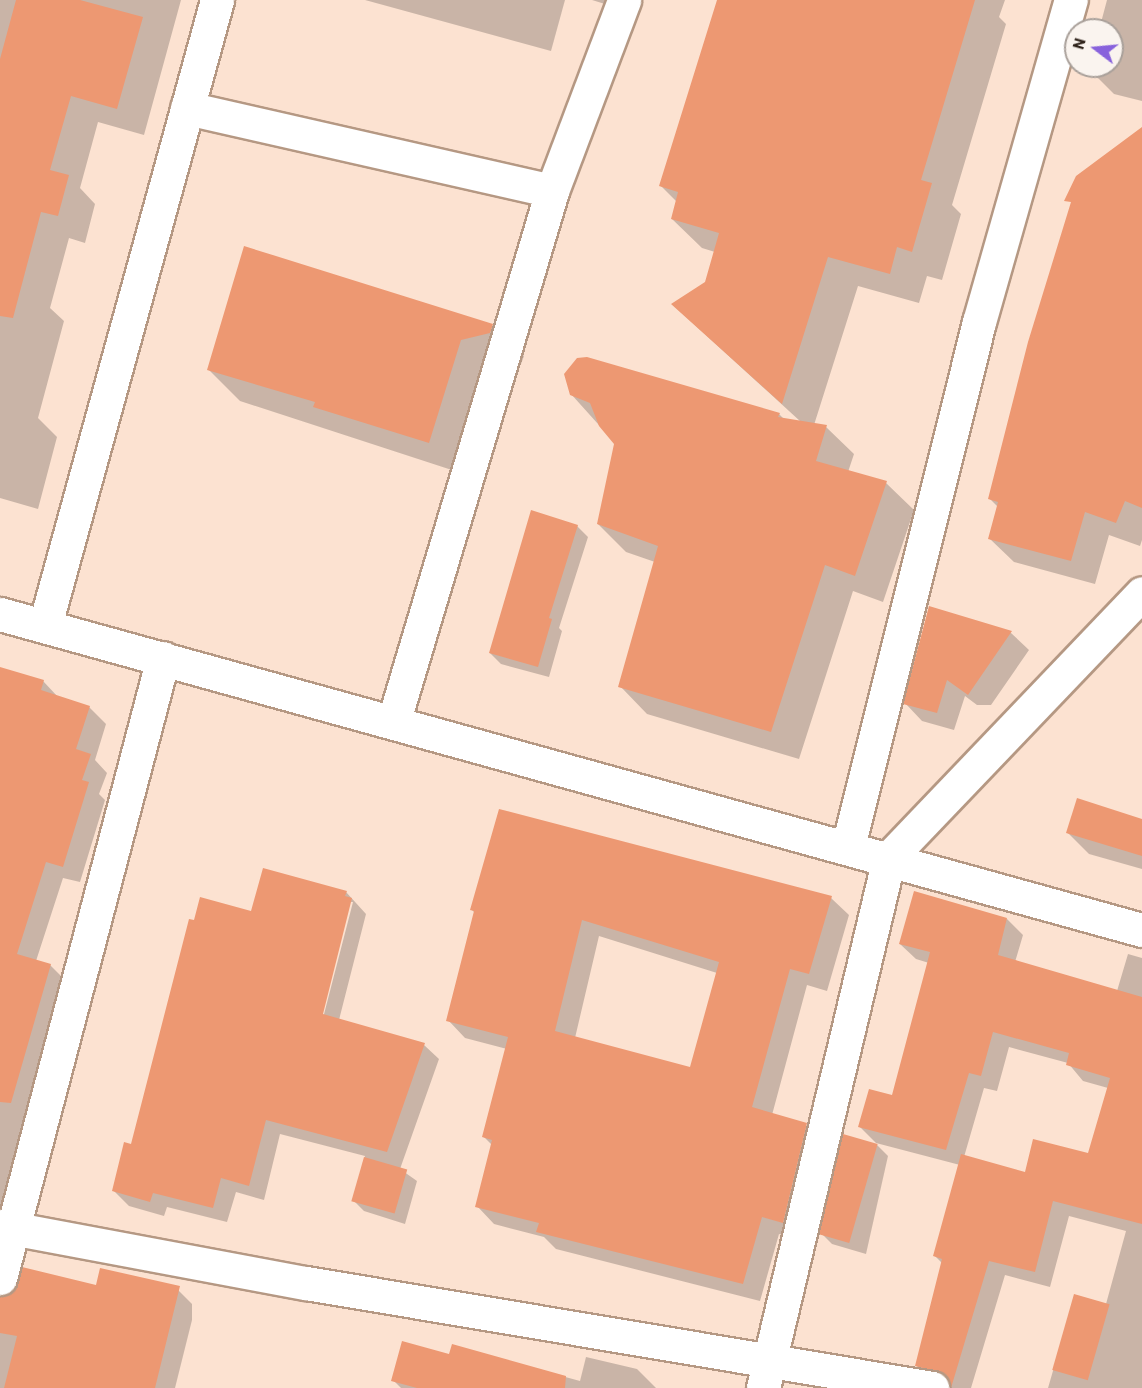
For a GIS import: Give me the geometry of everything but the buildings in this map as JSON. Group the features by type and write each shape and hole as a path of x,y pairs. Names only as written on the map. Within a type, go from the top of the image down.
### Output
{"street":[{"path":"45,625 217,0"},
{"path":"394,720 552,191 624,0"},
{"path":"848,848 979,322 1071,0"},
{"path":"187,108 552,191"},
{"path":"767,1373 889,858 1142,593"},
{"path":"0,614 394,720 1142,930"},
{"path":"0,1278 7,1228 163,658"},
{"path":"7,1228 306,1283 767,1373 932,1388"}]}
